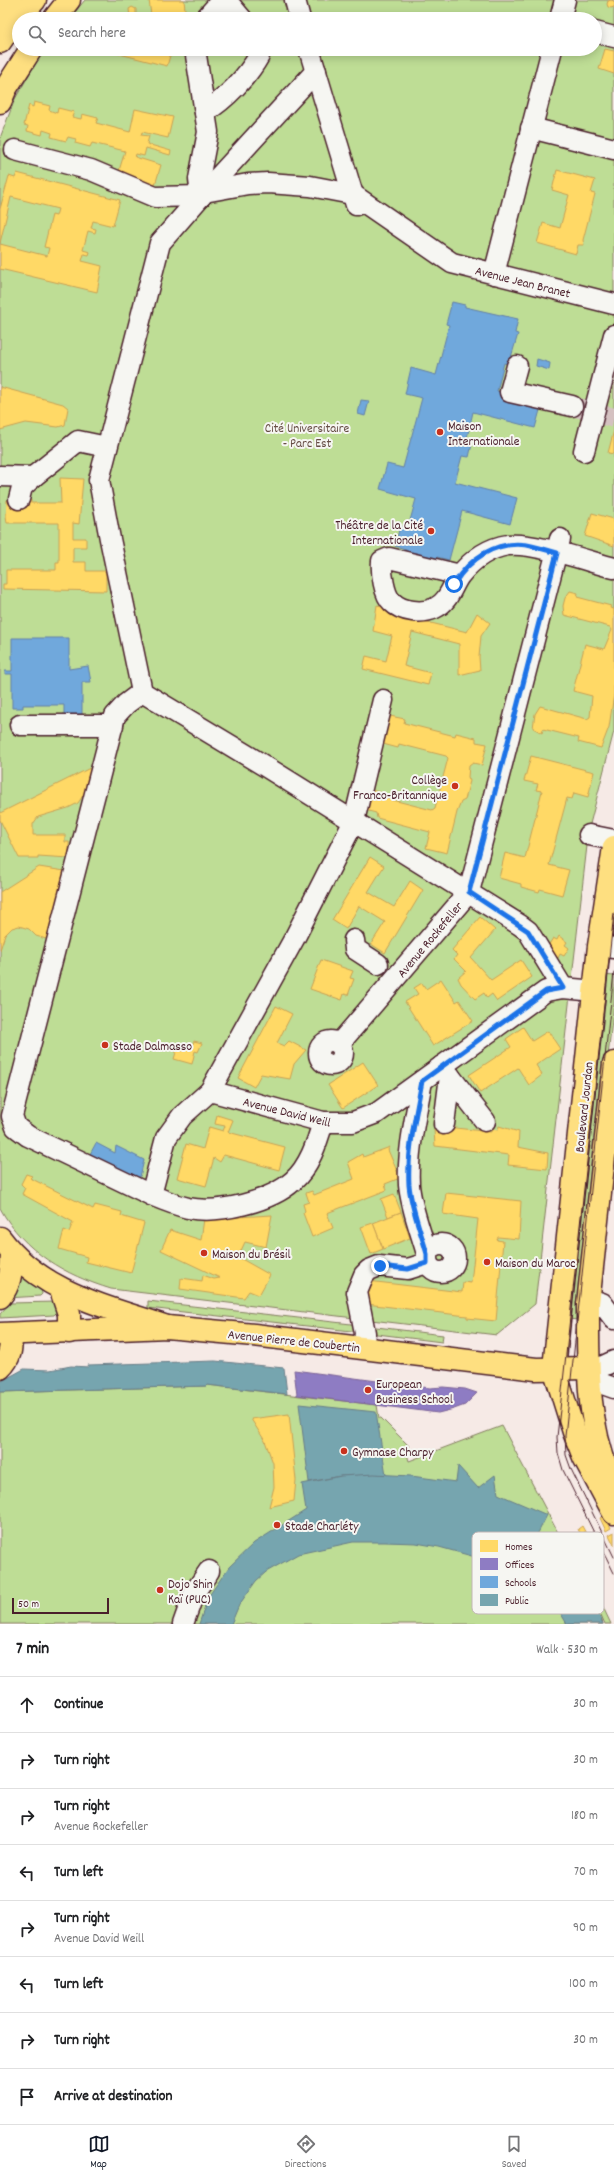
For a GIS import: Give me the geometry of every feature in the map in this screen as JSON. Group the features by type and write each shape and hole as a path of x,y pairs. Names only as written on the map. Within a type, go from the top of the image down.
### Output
{"main road":[{"path":"0,15 11,0"},
{"path":"24,12 35,0"},
{"path":"60,12 69,0"},
{"path":"0,42 12,26"},
{"path":"0,102 6,88 27,56"},
{"name":"Boulevard Jourdan","path":"554,1368 595,991 606,947 614,847"},
{"name":"Boulevard Jourdan","path":"614,1063 611,1118 589,1299 588,1376 599,1447 604,1465 614,1485"},
{"path":"6,1246 37,1275 61,1290 167,1327"},
{"path":"0,1297 6,1290 10,1280 6,1246"},
{"path":"61,1290 68,1314 69,1332"},
{"name":"Avenue Pierre de Coubertin","path":"6,1334 167,1327 363,1348 536,1369 554,1368 588,1376"},
{"path":"0,1368 7,1362 11,1348 6,1334"},
{"path":"554,1368 576,1438 614,1513"}],"street":[{"path":"211,12 222,0"},
{"path":"226,0 236,12"},
{"path":"295,0 298,12"},
{"path":"561,12 564,0"},
{"path":"602,34 614,37"},
{"path":"196,56 208,137 198,178 202,194"},
{"path":"205,112 234,88 259,56"},
{"path":"311,56 355,201"},
{"path":"494,274 550,56"},
{"path":"316,71 202,194 160,243 100,474 100,486 142,692 469,892 528,931 563,988"},
{"path":"531,128 614,148"},
{"path":"15,150 91,170 155,197 202,194 248,184 268,184 310,186 355,201"},
{"name":"Avenue Jean Branet","path":"355,201 435,250 452,263 614,304"},
{"path":"584,452 614,335"},
{"path":"518,366 510,392 572,406"},
{"path":"19,499 22,487 78,441 107,447"},
{"path":"0,476 33,477"},
{"path":"460,575 482,554 507,545 527,541 558,546 614,568"},
{"name":"Avenue Rockefeller","path":"339,1044 469,892 558,546"},
{"path":"142,692 118,711 113,725 13,1120 16,1127 28,1136 151,1195 178,1205 200,1209 230,1207 264,1197 283,1188 300,1172 315,1145 323,1122"},
{"path":"151,1195 166,1138 182,1116 210,1091 294,938 354,821 383,700"},
{"path":"20,724 113,725"},
{"path":"589,835 614,840"},
{"path":"354,940 355,949 378,964"},
{"name":"Avenue David Weill","path":"210,1091 323,1122 343,1123 363,1120 377,1113 422,1081 446,1071 546,991 563,988 595,991"},
{"path":"446,1071 485,1121"},
{"path":"444,1124 446,1071"},
{"path":"363,1348 363,1322 357,1292 361,1278 369,1270 376,1267 408,1269 427,1259 411,1196 409,1177 412,1134 422,1081"},
{"path":"589,1299 602,1303 614,1319"},
{"path":"614,1361 599,1368 588,1376 600,1383 614,1388"},
{"path":"183,1624 194,1593 209,1571"}],"green space":[{"name":"Cité Universitaire - Parc Est","path":"85,0 614,0 614,731 589,828 535,1304 497,1335 111,1289 78,1277 47,1260 21,1237 10,1224 0,1208 0,138 15,99 40,56 602,56 602,12 75,12"},
{"path":"604,975 614,976 614,1002 579,1320 567,1319"},
{"path":"16,1267 41,1287 42,1294 40,1296 7,1298"},
{"path":"148,1301 360,1325 360,1332 148,1308"},
{"path":"57,1302 57,1312 54,1315 0,1318 0,1314 10,1303"},
{"path":"368,1326 443,1335 442,1342 369,1333"},
{"name":"Stade Charléty","path":"206,1386 377,1405 379,1418 381,1418 409,1446 406,1450 409,1461 502,1426 558,1532 472,1532 472,1614 604,1614 604,1609 611,1624 605,1624 601,1615 603,1624 0,1624 0,1392"}],"building: Homes":[{"path":"149,0 184,0 185,12 151,12"},
{"path":"609,0 613,0 615,4 613,8 609,8 607,6 607,2"},
{"path":"132,7 136,9 136,12 129,12 129,9"},
{"path":"605,49 614,51 614,74 599,69"},
{"path":"128,56 170,56 167,66"},
{"path":"34,102 50,106 49,110 57,113 58,108 74,112 72,117 81,119 82,114 98,118 96,123 130,132 135,109 173,117 168,138 142,132 141,135 149,136 147,144 171,151 170,155 146,148 144,156 136,154 135,157 161,165 155,185 118,174 125,151 92,143 90,147 75,143 76,139 68,137 66,141 51,137 52,133 43,130 42,135 27,131 28,126 24,125 29,105 33,107"},
{"path":"557,170 595,180 591,193 595,194 583,240 584,245 578,245 576,254 537,243 543,223 560,228 569,195 552,190"},
{"path":"17,173 120,200 113,226 93,221 91,228 96,229 95,233 88,231 83,250 90,252 89,255 84,254 82,261 102,266 97,292 0,269 0,244 47,256 49,248 44,247 52,215 56,216 58,209 11,197 0,243 0,209 9,176 15,178"},
{"path":"0,387 63,404 68,408 65,425 58,427 26,423 0,430"},
{"path":"614,430 614,454 608,453"},
{"path":"60,478 83,479 79,524 73,523 73,538 86,538 86,547 73,547 73,562 86,562 86,571 106,571 106,591 3,589 3,584 6,584 6,570 56,570 56,562 59,562 59,523 7,523 6,516 7,500 31,500 31,503 61,503"},
{"path":"592,513 614,519 614,546 585,536"},
{"path":"570,591 578,593 577,597 611,606 610,608 614,609 614,694 609,727 601,748 578,742 579,738 543,729 542,733 533,728 535,714 540,706 587,719 590,717 592,696 573,691 585,644 604,649 612,630 610,627 564,615 563,606 565,598"},
{"path":"377,605 399,611 423,621 467,632 477,613 490,623 481,636 479,657 480,670 459,675 459,644 412,632 404,666 431,673 428,685 363,669 366,656 386,661 392,636 373,631"},
{"name":"Collège Franco-Britannique","path":"390,716 405,719 404,723 455,736 456,733 476,738 476,742 487,744 482,765 473,763 469,766 468,777 470,781 465,800 461,802 457,812 447,853 426,848 430,832 377,818 376,813 365,810 371,790 386,794 385,798 432,810 435,808 448,758 446,756 399,744 398,748 383,744"},
{"path":"531,756 594,772 588,797 574,793 572,799 567,798 549,865 569,870 562,895 540,889 539,892 521,887 521,884 499,878 505,853 525,858 542,791 536,790 538,784 524,781"},
{"path":"92,767 86,791 78,803 68,808 38,817 33,824 33,835 65,835 65,842 69,842 69,858 38,856 38,858 19,858 0,820 0,813"},
{"path":"370,857 384,866 368,892 394,907 410,881 423,890 385,953 371,944 385,922 359,906 346,929 332,920"},
{"path":"39,867 71,872 53,941 36,936 29,929 19,926 12,928 5,935 0,950 0,892"},
{"path":"480,917 495,930 471,958 491,980 521,960 532,977 497,1001 492,994 487,998 484,993 475,999 461,984 458,978 466,971 454,959 457,955 452,950"},
{"path":"559,936 567,942 565,945 569,948 564,956 560,954 558,958 549,953 551,949 548,946 553,938 557,940"},
{"path":"321,960 353,971 350,978 354,979 348,995 344,994 342,1000 310,989"},
{"path":"441,979 456,1002 459,1000 473,1021 433,1046 405,1002 418,994 414,988 422,983 426,989"},
{"path":"276,1006 292,1014 277,1043 284,1046 289,1041 306,1050 294,1064 290,1079 261,1074 254,1087 238,1078"},
{"path":"523,1027 532,1041 548,1031 560,1049 536,1065 542,1075 529,1085 518,1068 480,1093 469,1075 511,1047 506,1039"},
{"path":"194,1041 202,1043 198,1052 195,1051 192,1064 174,1059 177,1049 183,1051 184,1044 192,1046"},
{"path":"363,1062 378,1085 343,1108 328,1085"},
{"path":"217,1115 233,1120 228,1132 285,1147 279,1170 224,1155 220,1162 214,1158 206,1186 177,1178 186,1144 203,1149 209,1127 223,1131 225,1126 215,1124"},
{"path":"438,1126 491,1132 491,1129 498,1130 499,1126 519,1132 518,1147 548,1153 547,1169 508,1165 509,1155 435,1146 434,1129 438,1129"},
{"path":"390,1147 388,1150 400,1178 385,1184 387,1190 327,1213 333,1228 312,1237 303,1213 305,1211 303,1204 309,1202 306,1193 312,1191 314,1195 354,1179 348,1162 362,1154 363,1157"},
{"path":"26,1174 32,1176 30,1178 93,1209 95,1205 122,1212 121,1216 144,1223 131,1273 86,1262 87,1257 59,1249 64,1230 69,1232 73,1222 22,1194 25,1188 21,1184"},
{"name":"Maison du Maroc","path":"446,1193 521,1201 519,1239 498,1237 497,1240 503,1241 496,1321 366,1304 368,1281 462,1292 463,1282 471,1283 478,1219 443,1214"},
{"path":"394,1194 401,1212 388,1217 381,1199"},
{"path":"401,1212 410,1238 383,1249 373,1223"},
{"name":"Maison du Brésil","path":"272,1215 266,1247 245,1242 238,1257 270,1275 259,1295 249,1291 244,1298 180,1289 181,1278 202,1281 203,1275 214,1279 220,1278 161,1250 170,1230 201,1240 204,1219"},
{"path":"373,1223 383,1249 371,1254 361,1227"},
{"path":"289,1414 296,1480 294,1501 269,1507 274,1487 273,1463 265,1441 251,1419"},
{"path":"605,1515 611,1528 606,1531 600,1518"},
{"path":"582,1526 585,1532 579,1532 578,1529"},
{"path":"614,1532 614,1545 609,1535"}],"building: Offices":[{"path":"294,1370 430,1388 443,1387 465,1389 477,1393 465,1405 438,1413 297,1395"}],"building: Schools":[{"name":"Maison Internationale","path":"452,302 465,305 465,307 518,319 515,333 518,334 509,364 504,363 497,391 542,403 535,428 473,412 467,438 473,440 469,457 462,456 455,482 517,498 510,524 462,511 449,560 437,557 436,563 405,554 406,549 395,546 400,526 408,528 416,499 380,489 387,464 403,468 422,398 405,394 411,368 436,375 449,325 446,324"},
{"path":"537,359 550,363 549,370 536,366"},
{"path":"361,400 369,401 365,416 358,414"},
{"path":"12,638 69,638 69,669 88,666 91,682 82,682 82,716 64,716 64,705 23,705 23,708 12,708 12,674 5,674 5,671 12,671"},
{"path":"96,1143 115,1153 116,1146 144,1160 139,1181 89,1156"}],"building: Public":[{"path":"215,1361 284,1368 287,1394 207,1385 0,1392 0,1382 24,1369 50,1370 71,1366 89,1367 88,1365"},
{"name":"Gymnase Charpy","path":"299,1404 376,1412 386,1475 341,1476 309,1482"},
{"path":"458,1466 478,1488 495,1475 498,1494 547,1515 538,1532 472,1532 472,1556 439,1547 416,1543 385,1542 353,1542 298,1554 266,1572 256,1581 239,1605 231,1624 199,1624 208,1597 229,1567 254,1543 306,1510 302,1484 341,1476 374,1474 411,1476 456,1482"},
{"path":"561,1614 598,1614 603,1624 567,1624"}],"tunnel":[{"path":"572,406 614,418"}],"tram line":[{"path":"594,1532 563,1470 558,1453 557,1437 614,913"},
{"path":"602,1532 571,1469 566,1455 565,1436 614,972"},
{"path":"604,1537 614,1557"},
{"path":"604,1553 614,1573"}],"place":[{"name":"Maison Internationale","path":"440,432"},
{"name":"Théâtre de la Cité Internationale","path":"431,531"},
{"name":"Collège Franco-Britannique","path":"455,786"},
{"name":"Stade Dalmasso","path":"105,1045"},
{"name":"Maison du Brésil","path":"204,1253"},
{"name":"Maison du Maroc","path":"487,1262"},
{"name":"European Business School","path":"368,1390"},
{"name":"Gymnase Charpy","path":"344,1451"},
{"name":"Stade Charléty","path":"277,1525"},
{"name":"Dojo Shin Kaï (PUC)","path":"160,1590"}],"route":[{"path":"380,1266 408,1269 427,1263 427,1254 409,1186 410,1150 422,1081 546,991 563,988 528,931 469,892 557,553 526,545 507,545 482,554 460,575 454,584"}]}
